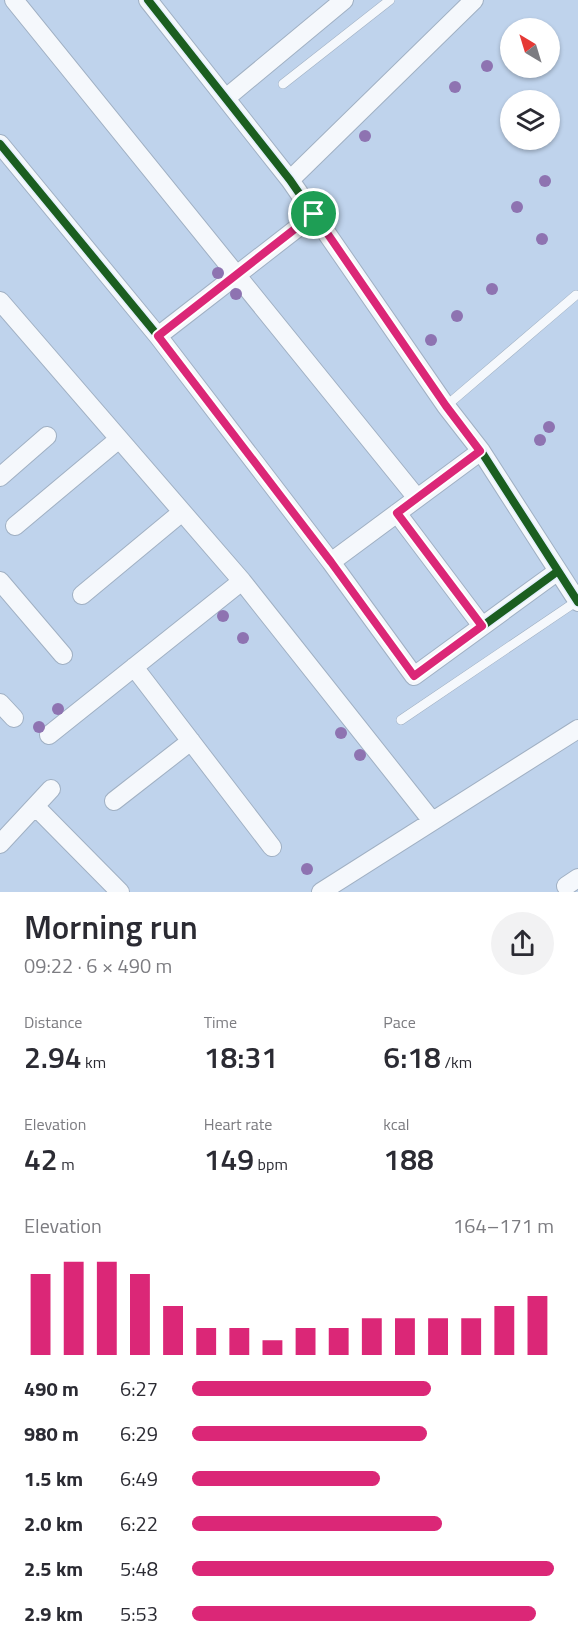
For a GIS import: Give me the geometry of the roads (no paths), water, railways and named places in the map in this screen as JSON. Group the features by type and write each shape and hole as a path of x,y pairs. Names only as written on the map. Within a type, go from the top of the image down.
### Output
{"street":[{"path":"14,0 417,498"},
{"path":"148,0 165,9 226,98 290,180 446,406 480,451 578,601"},
{"path":"226,98 344,0"},
{"path":"290,180 474,0"},
{"path":"0,144 158,336 331,562 414,676 558,571"},
{"path":"158,336 314,214"},
{"path":"0,301 242,581 432,821"},
{"path":"0,477 47,436"},
{"path":"15,526 119,439"},
{"path":"331,562 480,451"},
{"path":"82,595 182,512"},
{"path":"397,513 482,626"},
{"path":"0,581 63,655"},
{"path":"49,735 242,581"},
{"path":"134,667 272,847"},
{"path":"0,703 14,718"},
{"path":"321,892 578,729"},
{"path":"114,801 191,741"},
{"path":"0,844 51,789"},
{"path":"36,807 120,892"}],"lane":[{"path":"283,84 390,0"},
{"path":"446,406 576,295"},
{"path":"401,720 578,601"}]}
